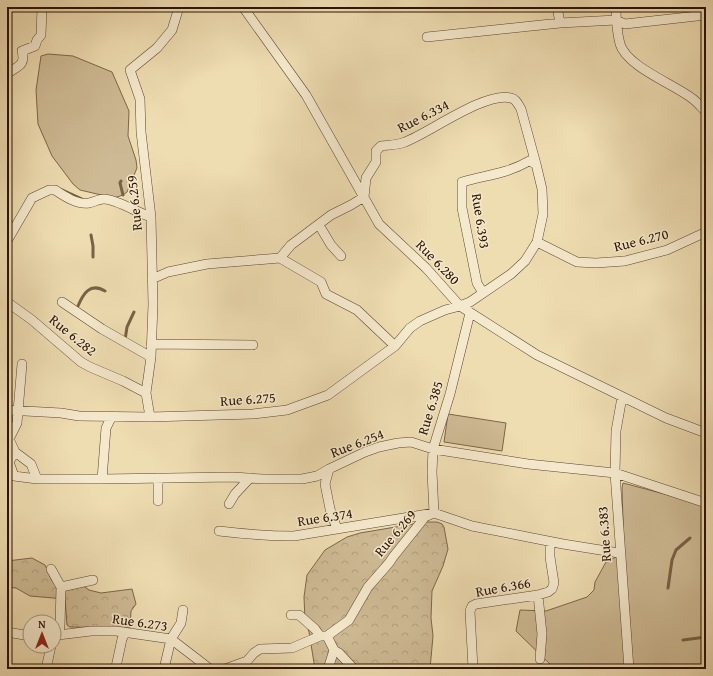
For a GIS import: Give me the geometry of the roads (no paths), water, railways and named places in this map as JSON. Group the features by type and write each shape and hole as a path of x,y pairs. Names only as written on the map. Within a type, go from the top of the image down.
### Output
{"street":[{"path":"7,74 23,62 24,57 22,51 35,46 41,35 42,7"},
{"name":"Rue 6.259","path":"150,417 146,394 151,357 153,304 151,217 141,132 140,98 130,70 157,48 172,30 179,7"},
{"name":"Rue 6.280","path":"243,7 306,94 379,224 426,268 460,306 537,355 666,418 706,433"},
{"path":"557,7 560,23"},
{"path":"616,7 616,20 620,45 627,56 638,65 694,99 706,112"},
{"path":"427,37 560,23 616,20 625,24 702,13"},
{"name":"Rue 6.334","path":"364,197 366,178 376,162 376,151 381,146 405,142 464,110 501,97 511,98 517,101 521,109 542,189 543,214 537,242 525,261 511,274 470,302 460,306"},
{"name":"Rue 6.393","path":"483,293 477,282 462,208 462,182 505,172 530,161 536,164"},
{"path":"7,241 32,198 49,190 55,190 62,195 83,203 90,203 104,199 112,201 151,217"},
{"path":"280,258 291,245 331,215 364,197"},
{"path":"319,225 331,245 341,256"},
{"name":"Rue 6.270","path":"537,242 577,262 596,263 625,261 667,250 706,232"},
{"path":"152,279 168,272 207,264 280,258 321,282 326,294 357,310 395,346"},
{"name":"Rue 6.282","path":"7,302 32,320 90,368 123,381 146,394"},
{"path":"62,302 102,329 151,357"},
{"name":"Rue 6.275","path":"7,410 61,413 79,416 150,417 252,414 287,410 328,395 395,346 410,328 420,321 445,310 460,306"},
{"name":"Rue 6.385","path":"434,513 432,472 433,449 450,394 470,313"},
{"path":"151,344 253,345"},
{"path":"22,364 17,423 8,438 15,452 31,464 37,479"},
{"name":"Rue 6.383","path":"622,397 616,431 615,473 629,669"},
{"path":"102,479 106,428 112,416"},
{"name":"Rue 6.254","path":"10,474 37,479 302,479 317,476 365,452 398,443 411,442 433,449 528,464 615,473 706,503"},
{"path":"10,474 9,462 15,452"},
{"path":"329,469 325,484 328,501 337,529"},
{"path":"158,478 158,502"},
{"path":"229,504 235,494 250,478"},
{"name":"Rue 6.374","path":"219,531 275,536 294,536 434,513"},
{"name":"Rue 6.269","path":"225,669 247,661 260,649 292,648 324,636 349,620 368,587 425,517 434,513 472,526 550,542 620,552"},
{"name":"Rue 6.366","path":"473,669 470,611 472,606 476,604 538,595 552,589 554,583 550,558 550,542"},
{"path":"51,569 61,587 60,614"},
{"path":"61,587 93,580"},
{"path":"538,595 542,634 540,659"},
{"path":"164,669 171,639 181,623 183,610"},
{"path":"291,615 299,615 324,636 334,650 339,652 354,669"},
{"name":"Rue 6.273","path":"62,635 91,631 125,633 171,639 210,669"},
{"path":"7,632 22,635"},
{"path":"116,667 122,639 125,633"},
{"path":"328,669 334,650"},
{"path":"46,669 49,654"}],"waterway":[{"path":"121,181 120,183 123,195"},
{"path":"58,188 82,199"},
{"path":"91,235 93,257"},
{"path":"78,306 82,297 91,289 95,288 105,291"},
{"path":"125,340 127,327 134,312"},
{"path":"668,588 672,560 676,550 690,538"},
{"path":"683,640 706,637"}]}
